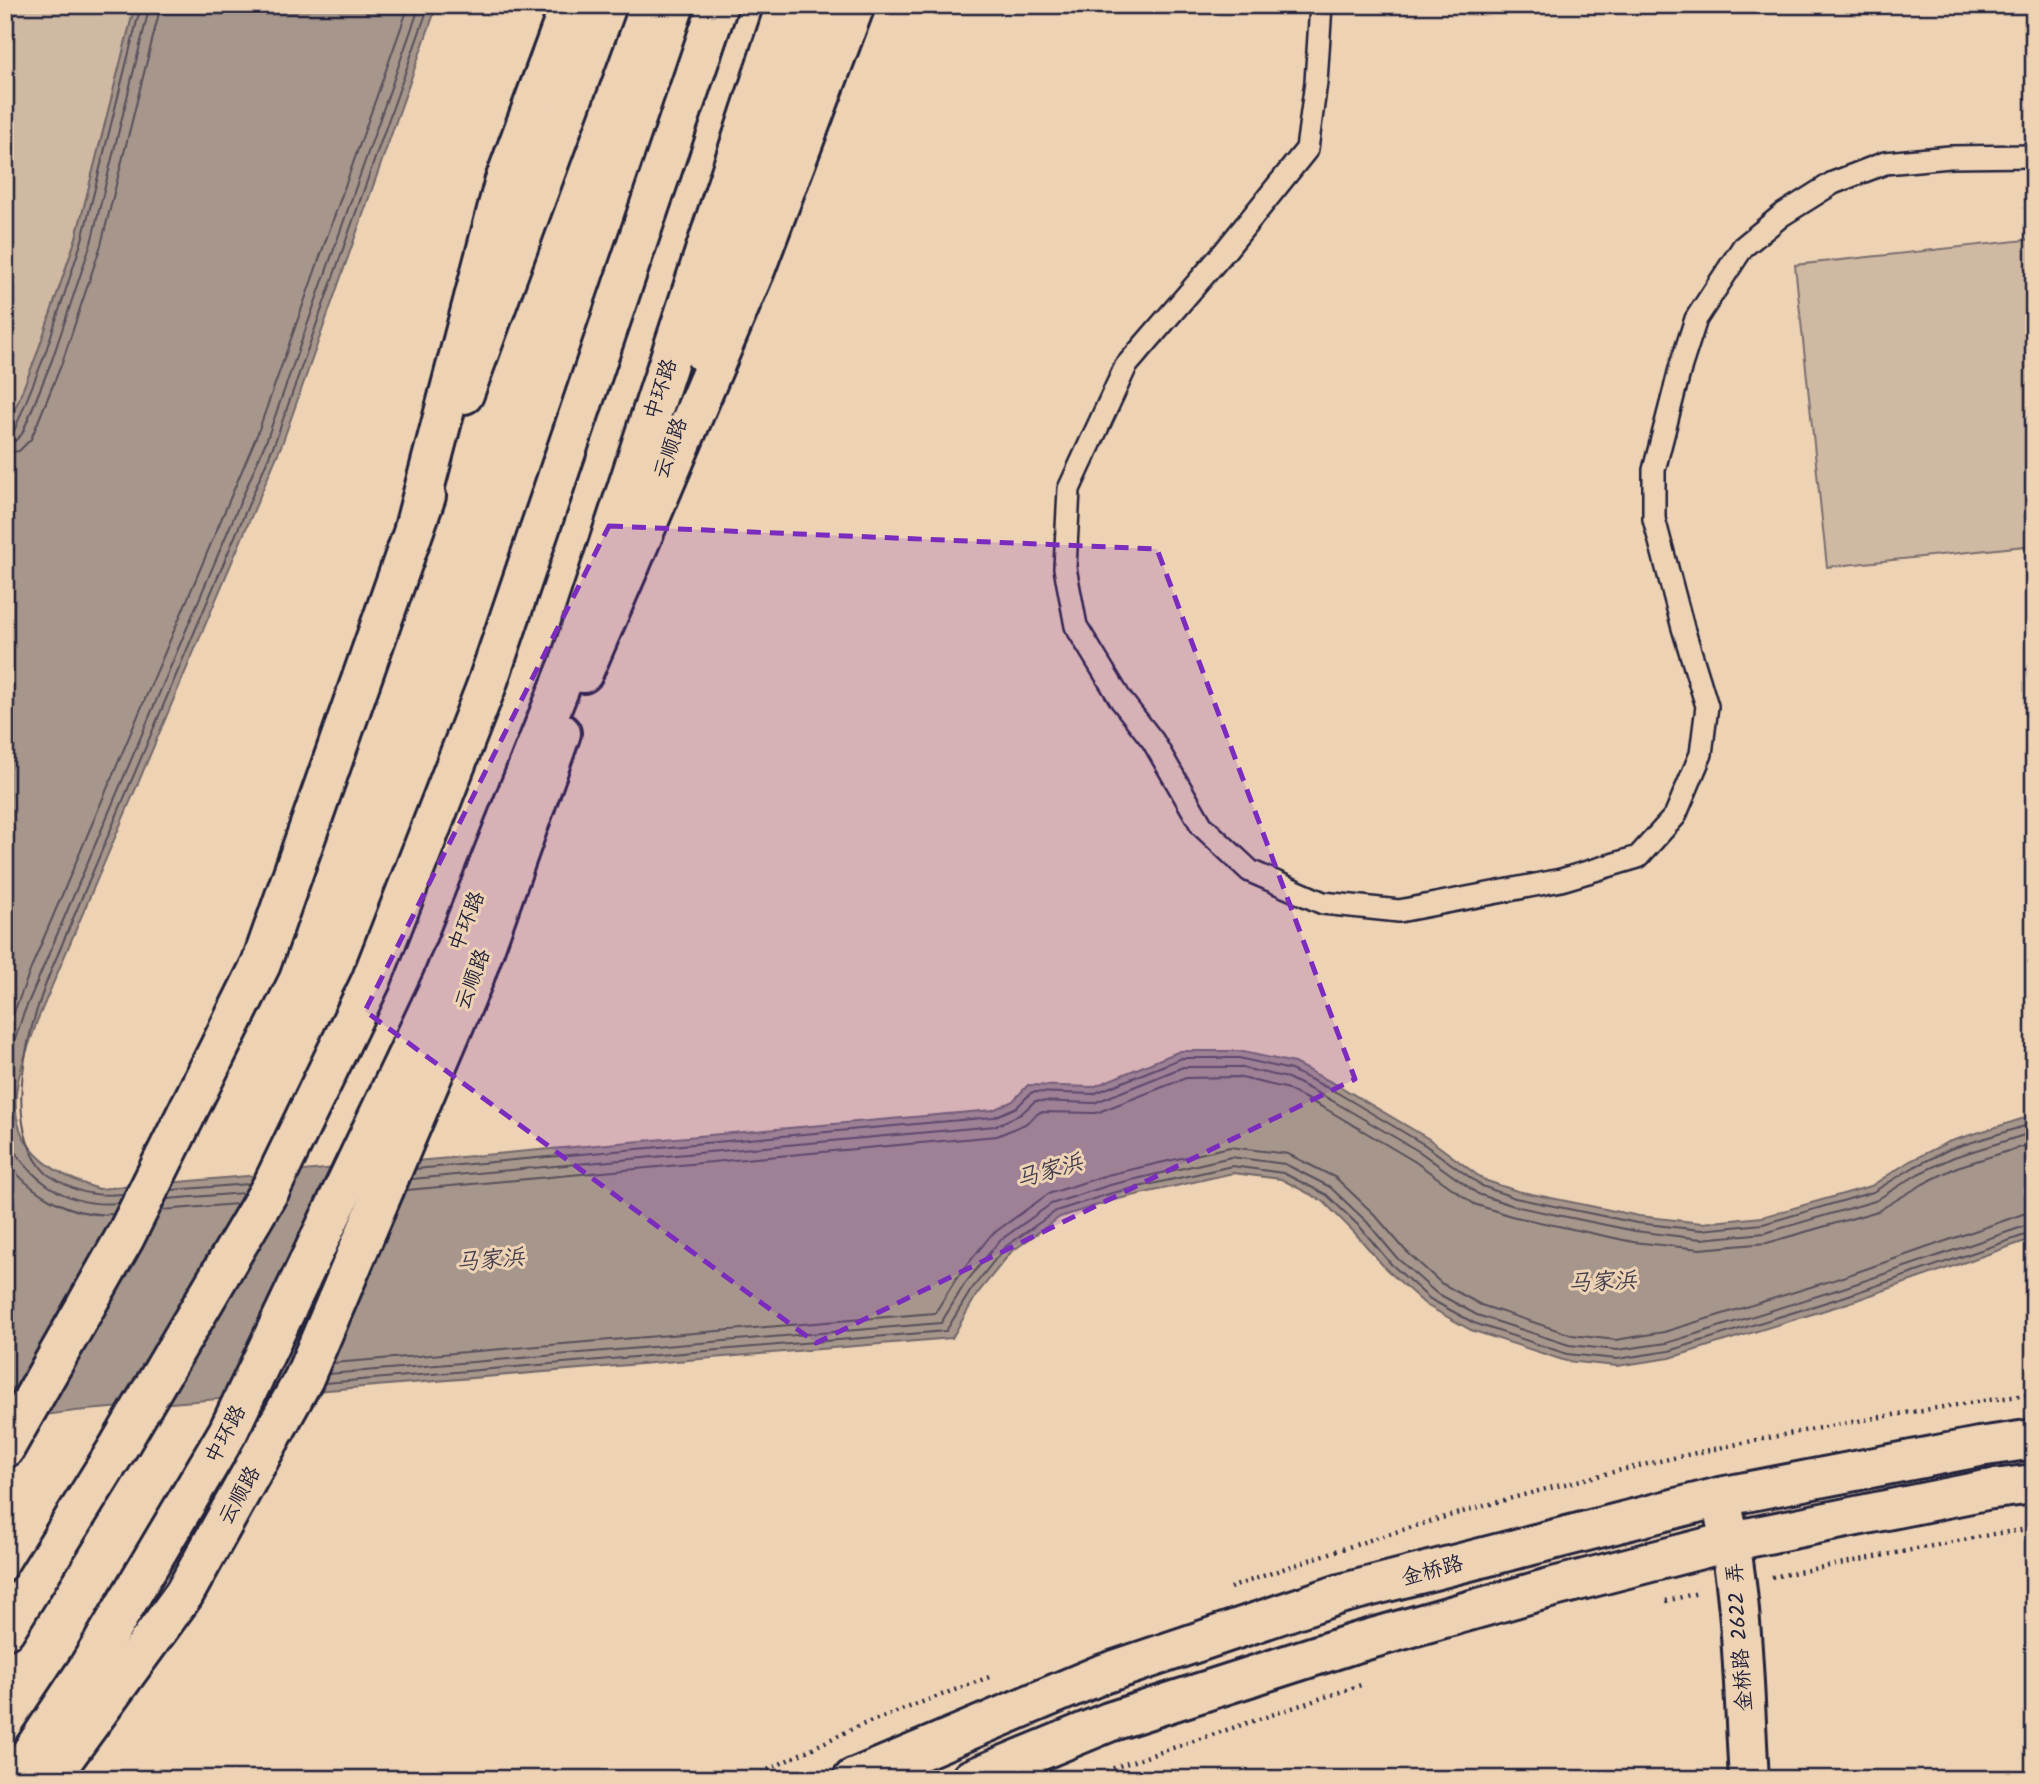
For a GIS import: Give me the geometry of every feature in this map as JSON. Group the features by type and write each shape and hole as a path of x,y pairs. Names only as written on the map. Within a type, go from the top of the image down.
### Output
{"main road":[{"path":"414,528 503,183 570,5"},
{"path":"5,1448 125,1237 261,964 414,528 607,5"},
{"path":"5,1630 119,1446 272,1186 371,981 486,687 718,5"},
{"name":"中环路","path":"14,1779 88,1668 228,1432 442,982 570,662 786,5"},
{"name":"云顺路","path":"49,1779 184,1594 304,1378 474,978 592,646 630,565 823,5"},
{"path":"630,565 755,270 855,5"},
{"name":"金桥路","path":"853,1779 1100,1675 1340,1594 1720,1497 1979,1447 2034,1439"},
{"path":"971,1779 1108,1722 1352,1644 1546,1589 1732,1541 1986,1490 2034,1484"},
{"name":"金桥路 2622 弄","path":"1720,1497 1732,1541 1737,1584 1749,1779"}],"lane":[{"path":"1321,5 1316,82 1307,149 1225,251 1126,366 1069,489 1065,568 1076,626 1121,700 1153,741 1202,826 1250,872 1323,902 1399,911 1561,880 1638,857 1675,816 1701,754 1707,706 1654,519 1654,470 1681,365 1696,320 1742,247 1782,215 1833,183 1885,163 1950,157 2034,156"}],"path":[{"path":"1658,1602 1737,1584 2034,1528"},
{"path":"1087,1779 1116,1766 1362,1684"}],"highlighted area":[{"path":"609,526 1157,549 1355,1079 816,1343 365,1011"}],"shaded area":[{"path":"5,5 135,5 76,238 37,354 5,434"},
{"path":"2034,239 2034,545 1827,567 1795,265"}],"water":[{"name":"马家浜","path":"135,5 437,5 282,444 37,1021 25,1057 17,1086 16,1114 28,1145 52,1167 66,1176 99,1189 993,1110 1013,1101 1028,1085 1093,1087 1180,1051 1239,1051 1294,1063 1339,1086 1429,1139 1484,1180 1517,1191 1639,1216 1702,1223 1762,1217 1871,1186 1910,1161 1948,1142 2034,1115 2034,1238 1848,1303 1670,1358 1617,1366 1566,1361 1471,1330 1426,1305 1386,1269 1323,1201 1281,1179 1233,1173 1114,1200 1060,1217 1011,1252 977,1294 952,1338 75,1411 5,1420 5,434 37,354 76,238"}]}
